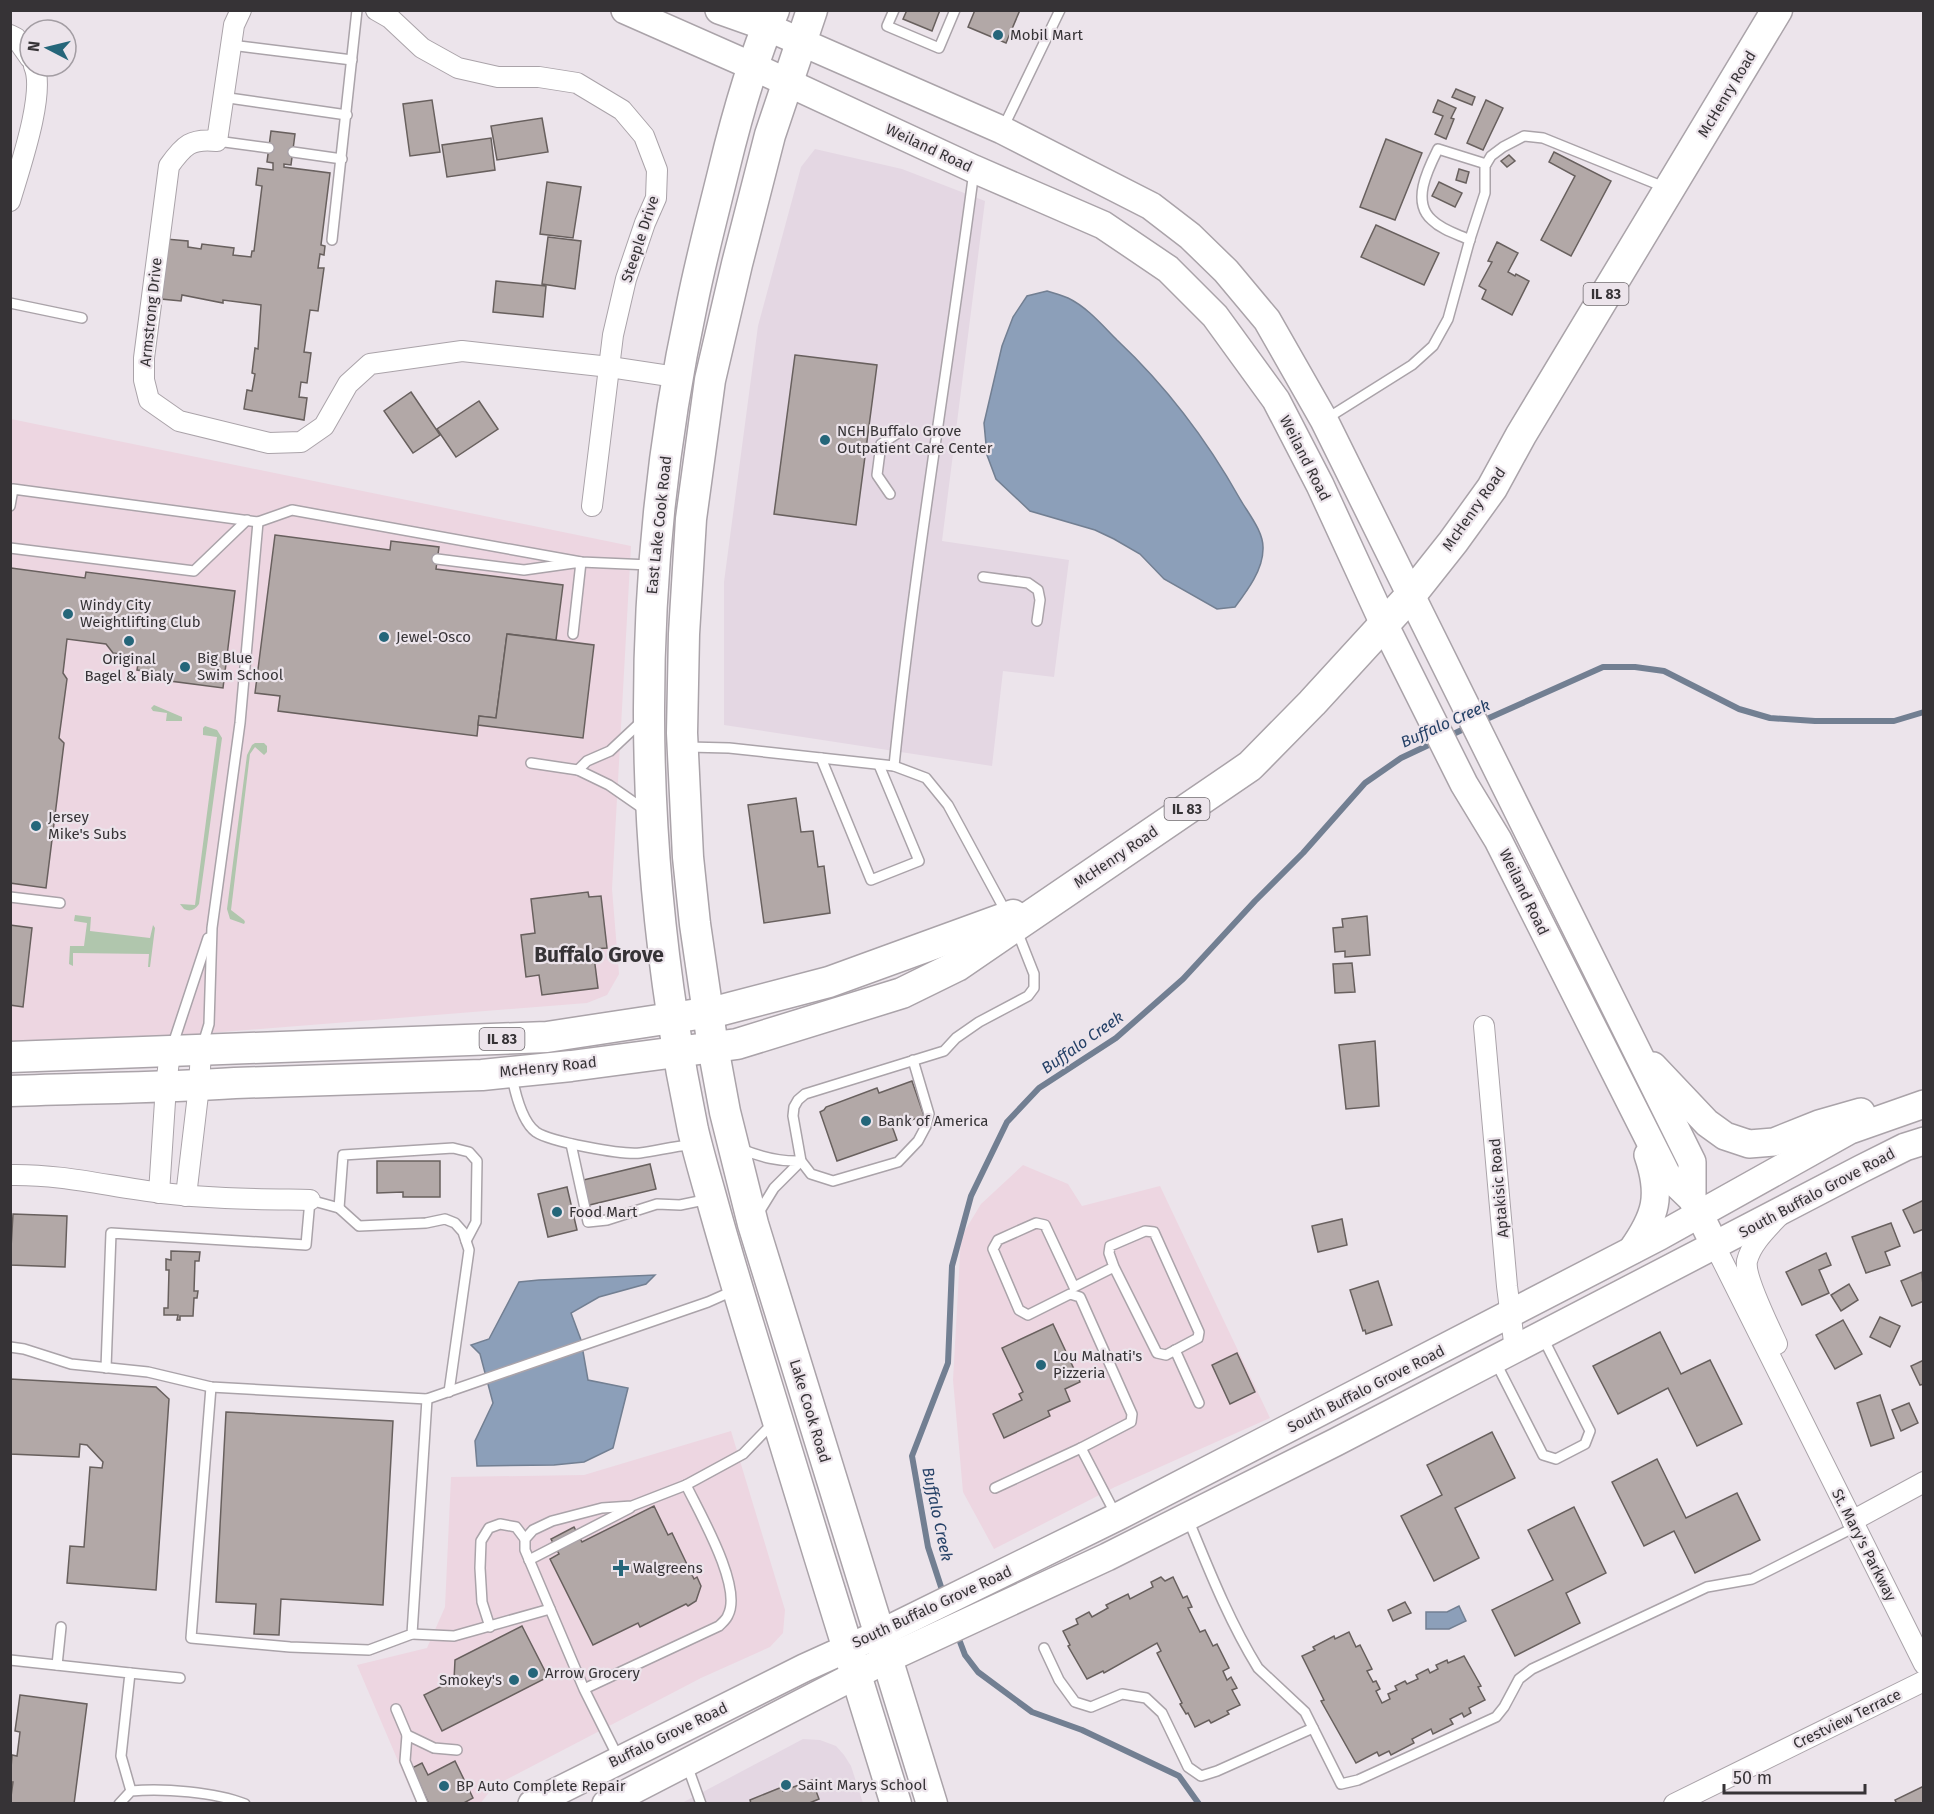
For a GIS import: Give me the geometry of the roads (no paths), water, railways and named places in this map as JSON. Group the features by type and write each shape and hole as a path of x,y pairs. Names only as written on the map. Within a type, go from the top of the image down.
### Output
{"main road":[{"name":"Weiland Road","path":"625,10 974,169 1103,225 1168,269 1215,316 1276,400 1320,485 1384,624 1464,784 1498,840 1667,1175 1696,1206"},
{"name":"Weiland Road","path":"719,10 770,19 801,42 1002,130 1151,206 1190,236 1226,271 1267,320 1324,420 1692,1162 1696,1206"},
{"path":"707,1013 688,857 683,747 684,634 691,519 710,380 737,264 770,135 812,10"},
{"name":"McHenry Road","path":"10,1057 546,1037 707,1013 829,982 1011,921 1050,902 1250,766 1312,703 1411,595 1492,488 1521,435 1777,10"},
{"name":"East Lake Cook Road","path":"678,1052 650,813 649,642 657,525 676,377 702,258 736,119 752,66 770,19"},
{"name":"McHenry Road","path":"10,1091 482,1075 737,1044 902,993 957,966 1011,921"},
{"path":"1608,995 1656,1070 1707,1123 1725,1136 1749,1144 1774,1142 1819,1124 1878,1106 1923,1099"},
{"name":"Lake Cook Road","path":"707,1013 733,1146 753,1224 932,1803"},
{"path":"678,1052 697,1144 737,1289 896,1803"},
{"name":"South Buffalo Grove Road","path":"686,1763 810,1699 853,1661 883,1647 932,1608 1117,1517 1631,1251 1696,1206 1850,1130 1923,1104"},
{"path":"1631,1251 1652,1220 1655,1195 1654,1174 1643,1142 1641,1124"},
{"name":"South Buffalo Grove Road","path":"883,1647 937,1636 1187,1517 1905,1147 1923,1141"},
{"path":"1696,1206 1715,1246"},
{"name":"South Buffalo Grove Road","path":"804,1668 853,1661"},
{"name":"Buffalo Grove Road","path":"532,1803 804,1668"},
{"path":"620,1759 634,1789"},
{"path":"606,1803 686,1763"}],"street":[{"path":"218,141 222,97 234,26 241,10"},
{"name":"Steeple Drive","path":"376,10 390,18 422,48 458,68 498,76 539,77 577,83 622,110 644,136 657,170 656,198 626,279 613,335 592,506"},
{"path":"10,201 36,104 38,78"},
{"name":"Armstrong Drive","path":"218,141 200,139 183,147 169,166 144,358 144,380 149,400 180,421 269,443 301,442 324,426 348,384 370,364 462,351 610,367 676,377"},
{"name":"Aptakisic Road","path":"1484,1026 1510,1314 1505,1355"},
{"path":"186,1196 201,1051"},
{"path":"159,1193 170,1052"},
{"path":"10,1175 36,1174 80,1179 186,1196 310,1200"},
{"name":"St. Mary's Parkway","path":"1784,1210 1758,1240 1747,1262 1748,1274 1804,1407 1804,1425"},
{"name":"St. Mary's Parkway","path":"1715,1246 1923,1664"},
{"path":"1854,1524 1923,1482"},
{"name":"Crestview Terrace","path":"1674,1803 1923,1681"}],"lane":[{"path":"332,240 357,10"},
{"path":"894,10 887,26 939,48 955,10"},
{"path":"1002,130 1060,10"},
{"path":"231,45 352,60"},
{"path":"222,97 347,114"},
{"path":"1324,420 1412,365 1433,346 1448,319 1485,193 1486,164 1491,156 1503,147 1524,136 1543,138 1669,190"},
{"path":"218,141 269,148"},
{"path":"1470,240 1430,219 1423,203 1422,192 1430,164 1438,150 1486,164"},
{"path":"293,152 342,159"},
{"path":"894,766 910,621 974,169"},
{"path":"10,303 82,318"},
{"path":"890,494 877,475 881,444 898,434"},
{"path":"10,506 13,489 258,522 292,510 580,562 654,565"},
{"path":"10,548 194,571 247,520"},
{"path":"201,1051 209,1024 212,927 240,723 258,522"},
{"path":"437,559 524,570 580,562"},
{"path":"573,634 580,562"},
{"path":"983,577 1028,584 1038,590 1040,600 1037,621"},
{"path":"578,770 587,761 610,751 648,716"},
{"path":"683,747 729,748 894,766 926,778 948,805 1011,921 1034,974 1034,988 1028,996 979,1022 956,1038 944,1051 913,1060 805,1094 794,1107 793,1116 801,1161 811,1174 833,1181 898,1162 918,1142 929,1114 913,1060"},
{"path":"821,758 871,880 919,861 879,765"},
{"path":"531,763 578,770 609,785 650,813"},
{"path":"10,897 60,903"},
{"path":"170,1052 212,927"},
{"path":"511,1072 518,1105 535,1131 571,1144 639,1154 666,1147 697,1144"},
{"path":"571,1144 588,1222 607,1220 657,1204 680,1205 711,1198"},
{"path":"733,1146 766,1158 785,1162 801,1161"},
{"path":"339,1208 343,1155 453,1148 470,1152 477,1161 476,1222 466,1241"},
{"path":"753,1224 774,1188 801,1161"},
{"path":"106,1368 111,1233 306,1245 310,1200 339,1208 359,1226 426,1223 445,1219 455,1223 462,1232 469,1250 450,1392"},
{"path":"995,1488 1131,1422 1132,1414 1080,1298 1045,1226 1036,1223 998,1240 993,1249 1019,1310 1028,1315 1070,1294 1080,1298"},
{"path":"1145,1230 1154,1232 1199,1332 1198,1338 1166,1355 1156,1353 1114,1267 1109,1253 1110,1246 1145,1230"},
{"path":"1074,1287 1114,1267"},
{"path":"10,1347 24,1349 71,1364 147,1372 211,1387 427,1400 708,1302 737,1289"},
{"path":"1505,1355 1543,1455 1556,1459 1585,1444 1590,1431 1542,1336"},
{"path":"1175,1350 1199,1403"},
{"path":"211,1387 191,1638 290,1647 369,1650 412,1634 454,1636 550,1609"},
{"path":"412,1634 427,1400"},
{"path":"529,1560 632,1506 686,1485 744,1454 777,1419"},
{"path":"1081,1448 1117,1517"},
{"path":"584,1689 719,1626 728,1616 731,1602 723,1562 699,1507 686,1485"},
{"path":"525,1539 533,1530 552,1521 602,1508 632,1506"},
{"path":"1187,1517 1222,1600 1252,1660 1305,1712 1341,1784 1358,1780 1496,1717 1519,1679 1532,1669 1707,1587 1752,1579 1854,1524"},
{"path":"490,1627 482,1602 481,1541 489,1527 500,1524 516,1527 525,1539 525,1550 584,1689 620,1759"},
{"path":"57,1665 61,1627"},
{"path":"1044,1648 1059,1680 1075,1702 1091,1707 1122,1694 1146,1698 1162,1713 1188,1767 1201,1776 1217,1772 1313,1728"},
{"path":"10,1660 180,1678"},
{"path":"130,1672 121,1756 130,1791"},
{"path":"396,1709 407,1735 405,1761 423,1803"},
{"path":"407,1735 434,1748 457,1750"},
{"path":"686,1763 700,1803"},
{"path":"119,1803 130,1791 150,1789 229,1797 245,1803"}],"water":[{"path":"1047,291 1068,298 1088,312 1153,376 1200,435 1255,523 1263,543 1262,557 1254,580 1235,607 1217,609 1164,579 1140,554 1095,530 1030,511 996,479 987,455 984,423 1002,346 1013,317 1027,296"},
{"path":"655,1275 646,1284 599,1297 571,1313 581,1340 588,1380 628,1388 613,1448 584,1462 554,1465 477,1466 475,1441 493,1403 480,1354 471,1345 489,1339 519,1282"},
{"path":"1459,1606 1466,1621 1449,1629 1426,1629 1426,1612 1447,1612"}],"waterway":[{"name":"Buffalo Creek","path":"1480,722 1603,667 1635,667 1664,671 1739,709 1770,718 1815,721 1894,721 1924,712"},
{"name":"Buffalo Creek","path":"1447,737 1468,727"},
{"name":"Buffalo Creek","path":"944,1596 928,1547 912,1456 948,1363 952,1266 971,1196 1007,1122 1039,1088 1116,1038 1183,979 1303,853 1365,783 1401,758 1435,742"},
{"name":"Buffalo Creek","path":"957,1634 965,1655 978,1672 1032,1712 1082,1730 1179,1776 1199,1804"}],"place":[{"name":"Mobil Mart","path":"998,35"},
{"name":"NCH Buffalo Grove Outpatient Care Center","path":"825,440"},
{"name":"Windy City Weightlifting Club","path":"68,614"},
{"name":"Jewel-Osco","path":"384,637"},
{"name":"Original Bagel & Bialy","path":"129,641"},
{"name":"Big Blue Swim School","path":"185,667"},
{"name":"Jersey Mike's Subs","path":"36,826"},
{"name":"Bank of America","path":"866,1121"},
{"name":"Food Mart","path":"557,1212"},
{"name":"Lou Malnati's Pizzeria","path":"1041,1365"},
{"name":"Walgreens","path":"621,1568"},
{"name":"Arrow Grocery","path":"533,1673"},
{"name":"Smokey's","path":"514,1680"},
{"name":"Saint Marys School","path":"786,1785"},
{"name":"BP Auto Complete Repair","path":"444,1786"}],"district":[{"name":"Buffalo Grove","path":"599,955"}]}
